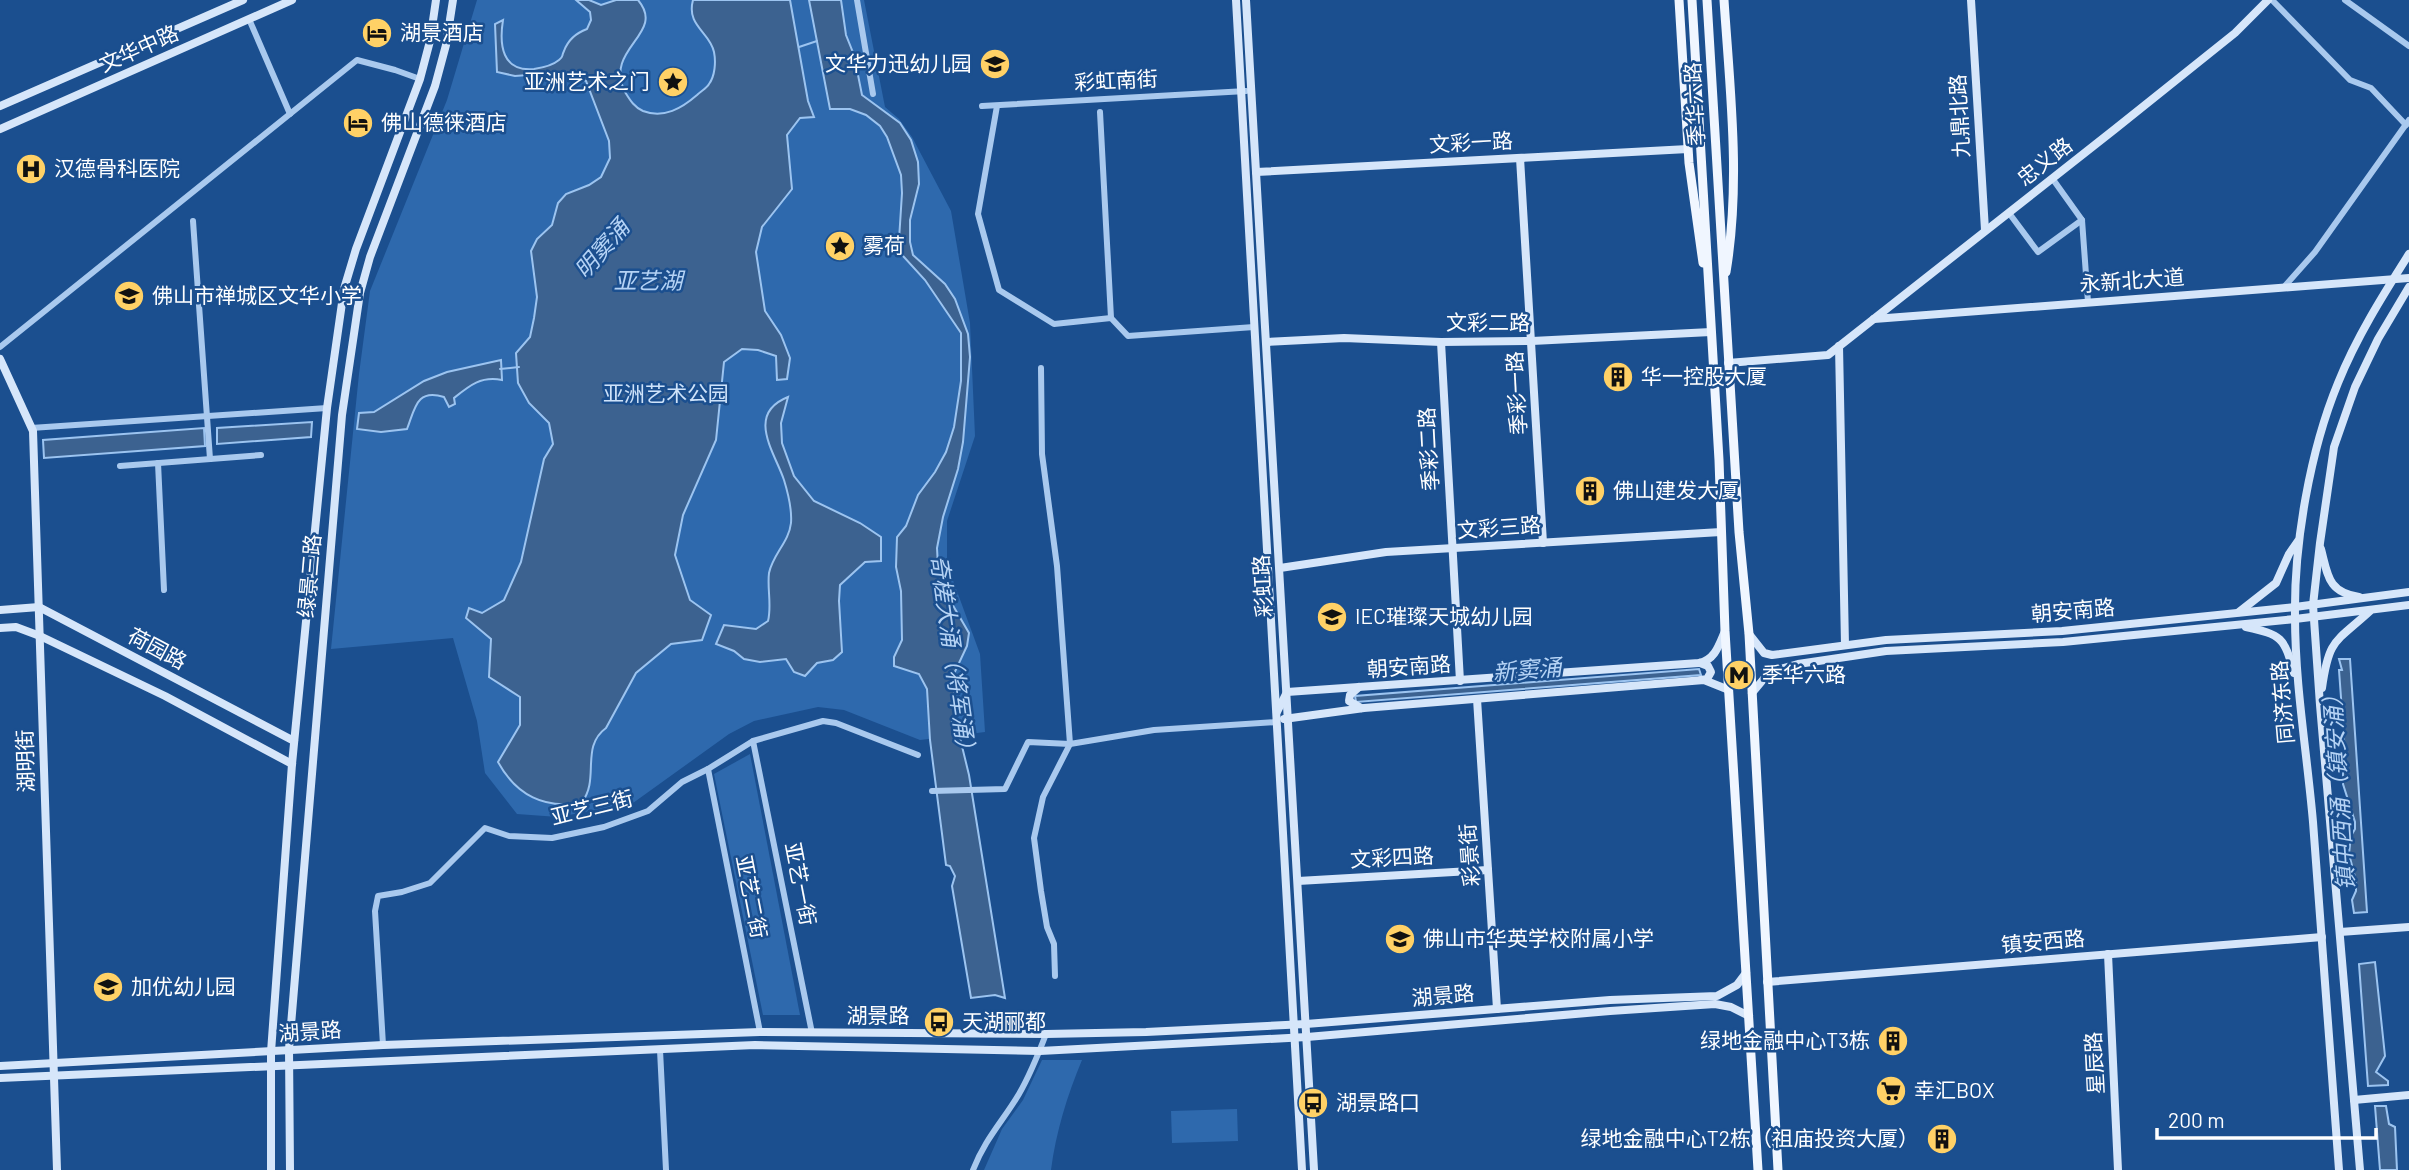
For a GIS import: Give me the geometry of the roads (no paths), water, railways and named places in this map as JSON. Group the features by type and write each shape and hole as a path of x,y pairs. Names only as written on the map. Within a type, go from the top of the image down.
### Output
{"main road":[{"name":"文华中路","path":"0,129 292,0"},
{"name":"绿景三路","path":"271,1170 271,1052 292,764 327,408 344,289 356,249 420,79 430,41 436,0"},
{"name":"绿景三路","path":"290,1170 289,1049 340,441 360,293 370,257 435,86 446,45 453,0"},
{"name":"彩虹路","path":"1236,0 1303,1170"},
{"name":"彩虹路","path":"1246,0 1314,1170"},
{"path":"1679,0 1695,218 1710,293"},
{"name":"季华六路","path":"1692,0 1719,460 1725,631 1758,1170"},
{"name":"季华六路","path":"1707,0 1723,291 1739,532 1749,634 1778,1170"},
{"path":"1723,291 1731,244 1735,183 1724,0"},
{"name":"九鼎北路","path":"1971,0 1985,230"},
{"name":"忠义路","path":"1728,363 1828,355 2235,33 2270,0"},
{"name":"文华中路","path":"0,106 240,1"},
{"name":"文彩一路","path":"1256,172 1688,149"},
{"name":"季彩一路","path":"1521,158 1543,543"},
{"name":"同济东路","path":"2339,1170 2309,777 2298,688 2295,607 2300,538 2317,445 2338,383 2362,334 2409,254"},
{"name":"永新北大道","path":"1874,319 2409,278"},
{"name":"同济东路","path":"2360,1170 2313,617 2319,543 2334,447 2355,387 2378,339 2409,287"},
{"name":"文彩二路","path":"1266,342 1344,338 1441,342 1532,341 1711,332"},
{"name":"季彩二路","path":"1441,342 1460,681"},
{"path":"1839,346 1845,645"},
{"name":"湖明街","path":"0,359 31,428 57,1170"},
{"name":"文彩三路","path":"1280,568 1386,552 1721,533"},
{"path":"2238,613 2276,583 2289,554 2300,538"},
{"path":"2319,543 2329,580 2339,591 2369,598"},
{"name":"朝安南路","path":"1749,634 1764,653 1772,655 1885,640 2062,631 2314,605 2409,592"},
{"name":"朝安南路","path":"1752,693 1767,675 1777,670 1798,664 1886,651 2063,642 2295,620 2409,605"},
{"path":"0,610 39,607"},
{"name":"荷园路","path":"39,607 294,741"},
{"path":"2320,705 2331,647 2339,636 2371,610"},
{"path":"2240,625 2273,632 2281,638 2298,688"},
{"name":"荷园路","path":"0,628 16,627 40,636 165,696 292,764"},
{"path":"1699,663 1708,661 1716,652 1725,631"},
{"path":"1698,681 1707,679 1710,675 1708,666 1699,663"},
{"name":"朝安南路","path":"1287,692 1699,663"},
{"name":"朝安南路","path":"1277,718 1364,708 1698,681 1708,681 1729,690"},
{"path":"1359,687 1349,695 1349,701 1364,708"},
{"path":"1277,718 1287,692"},
{"name":"彩景街","path":"1477,699 1497,1009"},
{"name":"文彩四路","path":"1298,881 1488,870"},
{"path":"2340,932 2409,927"},
{"name":"镇安西路","path":"1767,982 2322,937"},
{"name":"星辰路","path":"2108,954 2118,1170"},
{"name":"湖景路","path":"0,1066 289,1049 760,1032 1046,1034 1295,1025 1610,1000 1717,996 1737,985 1746,973"},
{"name":"湖景路","path":"0,1077 755,1045 1040,1051 1296,1038 1715,1004 1731,1007 1749,1016"},
{"path":"2354,1100 2409,1095"}],"street":[{"path":"857,0 873,94"},
{"path":"2270,0 2350,80 2371,88 2407,122 2315,252 2284,287"},
{"path":"2345,0 2409,47"},
{"path":"249,19 290,114"},
{"path":"0,347 357,60 420,79"},
{"name":"彩虹南街","path":"982,106 1251,91"},
{"path":"997,106 978,214 999,290 1054,324 1111,318"},
{"path":"1100,112 1111,318 1128,336 1254,327"},
{"path":"2052,178 2082,220 2088,302"},
{"path":"2009,213 2038,252 2082,220"},
{"path":"193,221 210,459"},
{"path":"1041,368 1042,454 1057,566 1070,744 1043,797 1034,838 1041,891 1054,944 1055,976"},
{"path":"31,428 327,408"},
{"path":"120,466 261,455"},
{"path":"159,463 164,590"},
{"path":"935,791 1005,789 1028,742 1070,744 1154,730 1277,718"},
{"name":"亚艺三街","path":"383,1045 375,911 378,895 402,892 430,883 485,828 509,836 552,838 604,827 648,811 682,782 753,741 823,721 836,723 918,755"},
{"name":"亚艺一街","path":"753,741 812,1033"},
{"name":"亚艺二街","path":"708,769 760,1032"},
{"path":"973,1170 996,1125 1017,1097 1046,1034"},
{"path":"660,1050 666,1170"}],"water":[{"name":"亚艺湖","path":"576,0 589,0 601,5 616,0 638,0 645,12 645,23 627,53 620,77 625,92 635,105 643,111 658,114 685,104 707,87 713,77 714,52 693,16 693,0 790,0 808,101 814,117 800,118 787,135 792,189 762,227 756,252 765,311 781,335 790,358 787,379 777,380 776,356 758,350 742,349 724,362 716,440 683,515 675,555 690,600 711,615 702,640 671,644 636,673 606,728 594,744 590,783 582,802 556,804 544,802 523,791 505,774 498,762 520,725 520,697 489,677 491,639 466,618 469,608 482,613 504,600 521,562 544,459 553,444 549,423 529,403 518,383 516,353 530,337 537,297 531,251 537,239 552,225 558,203 566,194 601,177 610,158 609,141 586,81 567,72 515,76 497,72 495,24 503,20 503,47 509,61 523,69 543,67 561,59 570,40 587,29 591,20 590,12"},
{"name":"奇槎大涌（将军涌）","path":"809,0 841,0 846,35 854,55 862,95 900,123 911,140 918,162 919,184 910,220 913,255 945,284 955,299 968,334 970,357 963,442 958,469 943,517 937,548 938,566 948,597 969,633 967,646 952,678 957,706 952,722 960,738 969,775 1005,998 995,995 971,998 952,886 955,876 950,866 946,865 930,740 927,689 919,674 894,666 894,657 902,640 901,591 896,567 897,537 906,526 918,495 946,452 954,427 961,381 961,333 925,280 903,256 899,240 901,175 887,137 880,126 866,115 850,109 830,109"},
{"path":"501,360 502,380 488,379 476,383 454,398 455,404 449,407 444,397 428,395 422,398 407,429 381,432 357,429 359,413 374,412 424,381 447,372"},
{"path":"788,397 781,423 782,443 794,476 814,501 860,523 881,537 881,561 865,562 840,585 842,652 833,660 817,663 805,676 794,672 786,659 760,662 744,659 734,651 716,644 724,625 756,629 768,621 769,573 790,530 791,518 785,485 766,435 765,424 768,413 775,404"},
{"path":"312,422 311,437 217,444 217,428"},
{"path":"204,428 205,446 44,458 43,440"},
{"path":"2339,659 2350,659 2367,912 2354,913 2352,900 2356,881 2349,854 2355,822 2343,784 2345,753 2339,670 2342,670"},
{"path":"1699,669 1701,675 1356,702 1355,696"},
{"path":"2375,962 2385,1056 2376,1072 2388,1081 2388,1085 2368,1086 2359,964"},
{"path":"2375,1106 2386,1106 2389,1124 2395,1127 2397,1170 2380,1170"}],"waterway":[{"name":"明窦涌","path":"799,47 817,41"},
{"name":"明窦涌","path":"500,369 519,367"}],"place":[{"name":"湖景酒店","path":"377,33"},
{"name":"文华力迅幼儿园","path":"995,64"},
{"name":"亚洲艺术之门","path":"673,82"},
{"name":"佛山德徕酒店","path":"358,123"},
{"name":"汉德骨科医院","path":"31,169"},
{"name":"雾荷","path":"840,246"},
{"name":"佛山市禅城区文华小学","path":"129,296"},
{"name":"华一控股大厦","path":"1618,377"},
{"name":"佛山建发大厦","path":"1590,491"},
{"name":"IEC璀璨天城幼儿园","path":"1332,617"},
{"name":"季华六路","path":"1739,675"},
{"name":"佛山市华英学校附属小学","path":"1400,939"},
{"name":"加优幼儿园","path":"108,987"},
{"name":"天湖郦都","path":"939,1022"},
{"name":"绿地金融中心T3栋","path":"1893,1041"},
{"name":"幸汇BOX","path":"1891,1091"},
{"name":"湖景路口","path":"1313,1103"},
{"name":"绿地金融中心T2栋（祖庙投资大厦）","path":"1942,1139"}],"park label":[{"name":"亚洲艺术公园","path":"666,394"}],"water label":[{"name":"新窦涌","path":"1527,670"},
{"name":"镇中西涌（镇安涌）","path":"2339,787"}]}
